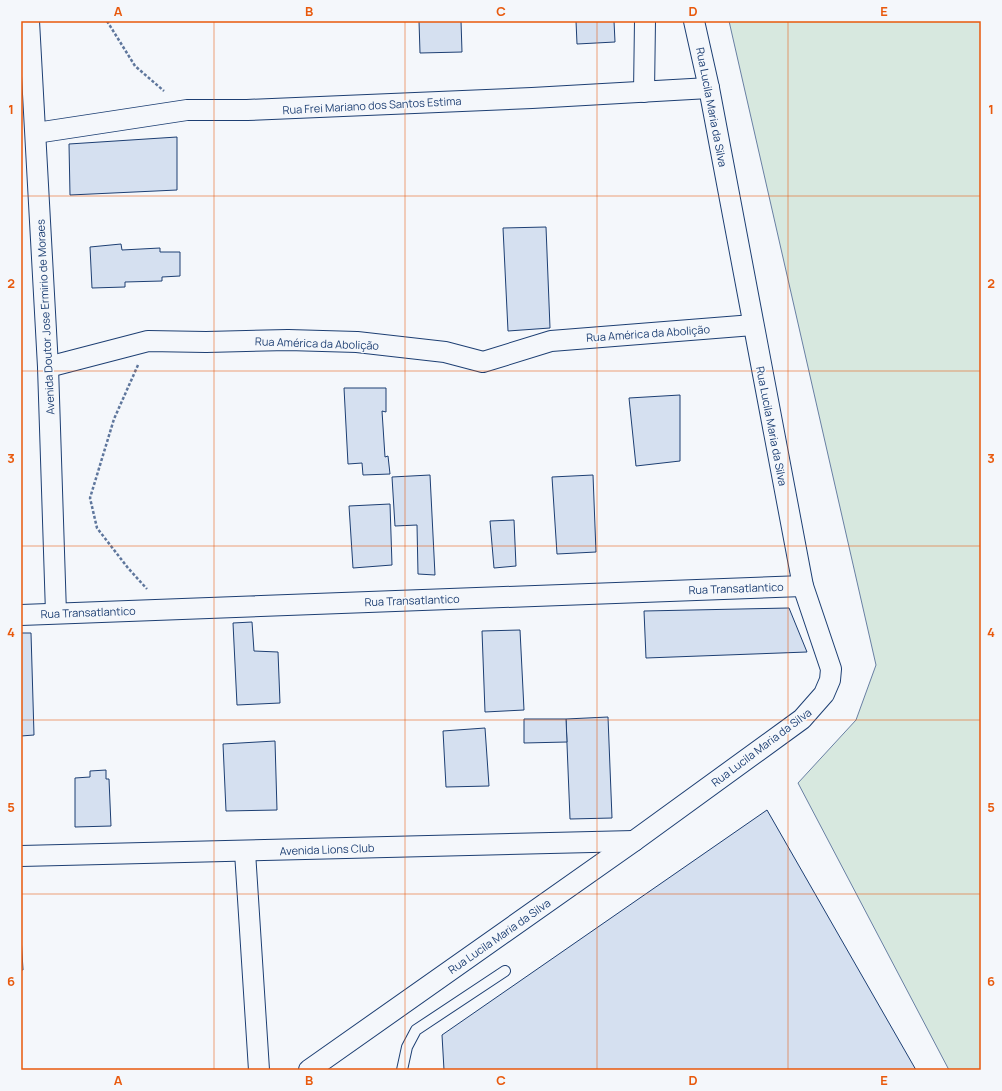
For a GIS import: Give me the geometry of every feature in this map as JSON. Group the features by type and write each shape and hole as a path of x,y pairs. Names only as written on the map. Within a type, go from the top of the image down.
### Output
{"street":[{"name":"Avenida Doutor Jose Ermirio de Moraes","path":"29,21 48,368 56,614"},
{"path":"644,92 645,21"},
{"name":"Rua Lucila Maria da Silva","path":"309,1070 634,841 802,719 824,694 830,680 831,669 803,586 709,88 694,21"},
{"name":"Rua Frei Mariano dos Santos Estima","path":"36,133 188,110 262,110 709,88"},
{"name":"Rua América da Abolição","path":"48,368 148,341 206,342 288,340 357,342 444,352 483,362 551,341 753,325"},
{"name":"Rua Transatlantico","path":"21,615 803,586"},
{"name":"Avenida Lions Club","path":"21,856 246,852 634,841"},
{"path":"246,852 259,1070"}],"lane":[{"path":"402,1070 407,1047 416,1030 505,971"}],"path":[{"path":"107,21 135,66 188,110"},
{"path":"148,341 114,419 90,498 97,528 128,568 166,609"}],"shaded area":[{"path":"729,21 981,21 981,1070 949,1070 798,783 856,720 876,665"}],"building":[{"path":"419,21 461,21 462,52 420,53"},
{"path":"576,21 614,21 615,42 577,44"},
{"path":"177,137 177,190 70,195 69,144"},
{"path":"546,227 550,328 508,331 503,228"},
{"path":"121,244 122,250 160,248 160,252 180,252 180,276 162,277 162,281 125,282 125,287 92,288 90,247"},
{"path":"344,388 386,388 386,412 382,411 385,457 388,456 390,474 363,475 362,463 348,464"},
{"path":"680,395 680,461 636,466 629,398"},
{"path":"430,475 435,575 418,574 417,525 395,526 392,477"},
{"path":"593,475 596,552 557,554 552,477"},
{"path":"390,504 392,565 353,568 349,506"},
{"path":"514,520 516,566 494,568 490,521"},
{"path":"789,608 807,652 646,658 644,611"},
{"path":"252,622 254,651 278,652 280,703 237,705 233,623"},
{"path":"520,630 524,710 485,712 482,631"},
{"path":"21,633 31,633 34,735 21,736"},
{"path":"608,717 612,818 570,819 566,719"},
{"path":"524,719 566,719 567,742 524,743"},
{"path":"485,728 489,786 446,787 443,731"},
{"path":"275,741 277,810 226,811 223,744"},
{"path":"106,770 106,779 109,779 111,826 75,827 75,778 90,777 90,771"},
{"path":"767,810 916,1070 444,1070 442,1035"},
{"path":"21,936 23,970 21,970"}]}
